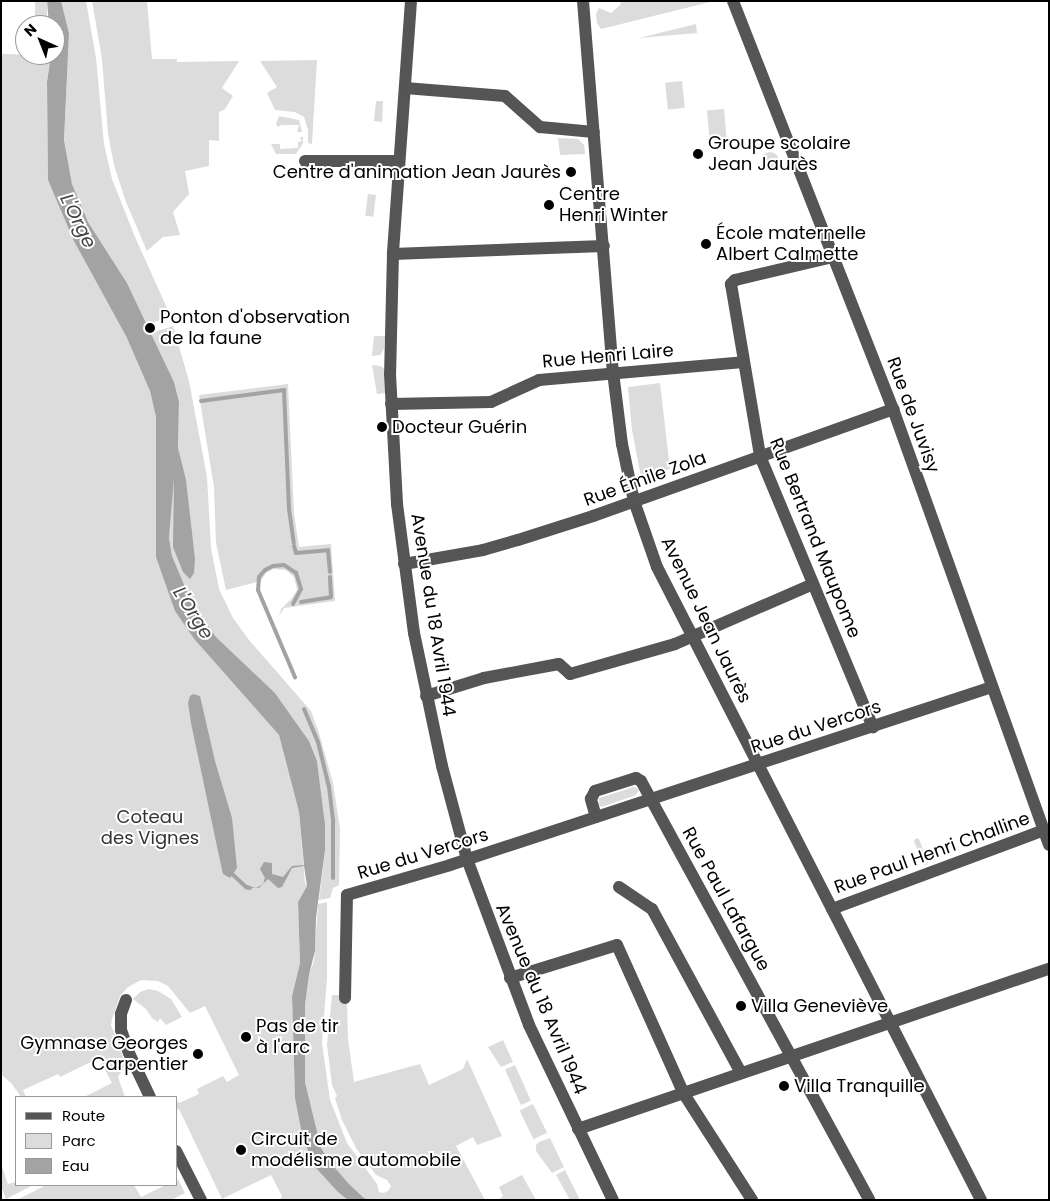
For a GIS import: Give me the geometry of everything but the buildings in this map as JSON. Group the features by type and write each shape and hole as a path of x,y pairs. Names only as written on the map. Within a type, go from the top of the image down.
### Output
{"street":[{"name":"Avenue du 18 Avril 1944","path":"411,1 393,254 391,404 404,564 426,696 466,859 510,978 541,1053 613,1200"},
{"name":"Avenue Jean Jaurès","path":"583,1 614,372 622,444 634,501 657,567 981,1200"},
{"name":"Rue de Juvisy","path":"733,1 893,409 1049,845"},
{"path":"404,88 505,96 540,127 594,132"},
{"path":"305,161 399,161"},
{"path":"393,254 604,246"},
{"name":"Rue Bertrand Maupome","path":"833,257 732,281 743,362 760,456 873,728"},
{"name":"Rue Henri Laire","path":"391,404 492,402 522,386 539,380 743,362"},
{"name":"Rue Émile Zola","path":"404,564 483,550 518,540 893,409"},
{"path":"426,696 484,678 560,664 570,674 675,644 813,584"},
{"name":"Rue du Vercors","path":"345,998 347,895 466,859 873,728 992,687"},
{"path":"596,817 591,803 593,793 636,778 641,781 652,799"},
{"name":"Rue Paul Lafargue","path":"652,799 870,1200"},
{"name":"Rue Paul Henri Challine","path":"832,909 1044,830"},
{"path":"619,887 652,909 741,1073"},
{"path":"510,978 617,945 684,1094 750,1199"},
{"path":"578,1129 1049,969"},
{"path":"126,1000 121,1014 121,1030 128,1054 149,1096"},
{"path":"178,1155 201,1200"}],"green space":[{"path":"35,1 47,1 47,15 35,15"},
{"path":"61,1 86,1 96,58 104,144 112,179 135,237 171,317 148,324 151,333 173,326 189,381 207,477 211,548 219,589 233,618 249,640 311,711 319,733 333,783 340,829 339,885 333,888 330,898 319,900 325,850 325,824 317,761 309,741 275,693 216,637 191,601 172,556 169,538 174,477 195,559 178,448 179,402 174,382 127,283 88,222 72,184 64,140 69,33"},
{"path":"92,1 147,1 152,59 177,59 177,62 239,61 222,88 233,96 225,109 219,112 219,141 209,140 209,166 185,171 189,194 173,212 180,235 163,237 147,251 126,202 114,165 108,134 102,59"},
{"path":"620,1 714,1 601,29 597,23 596,14 599,8 611,13 621,4"},
{"path":"696,24 697,33 639,38"},
{"name":"Coteau des Vignes","path":"1,54 15,54 15,65 50,65 47,82 48,180 126,336 150,391 156,417 156,556 195,640 279,735 299,812 305,883 307,886 298,902 300,963 292,996 295,1098 323,1176 348,1200 280,1200 282,1196 271,1175 222,1199 178,1109 178,1102 199,1094 197,1089 223,1076 227,1082 239,1075 205,1006 190,1013 168,986 158,981 141,980 128,987 120,996 112,1019 111,1025 128,1070 127,1073 122,1070 118,1077 125,1096 86,1096 112,1083 99,1058 60,1077 58,1074 23,1090 26,1096 20,1096 12,1084 1,1074"},
{"path":"317,60 312,144 308,143 308,130 304,117 295,112 275,110 267,93 277,87 260,61"},
{"path":"682,81 685,108 668,110 665,83"},
{"path":"376,101 383,101 382,122 374,121"},
{"path":"724,109 727,147 710,148 707,110"},
{"path":"279,116 299,120 302,132 297,132 299,125 281,125 278,127 276,124"},
{"path":"300,137 303,137 303,143 296,154 276,154 271,144 280,144 280,149 298,148 298,142 302,141"},
{"path":"558,138 578,139 584,145 585,154 560,155"},
{"path":"770,152 776,155 779,161 776,167 770,170 764,167 761,161 764,155"},
{"path":"368,194 376,195 373,217 365,216"},
{"path":"374,336 385,336 384,349 380,355 372,356"},
{"path":"372,365 381,366 384,369 385,393 377,394"},
{"path":"660,383 670,469 641,477 632,430 628,387"},
{"path":"288,384 294,513 299,547 331,544 335,601 284,608 279,616 281,609 297,590 294,577 286,570 273,569 266,573 261,581 226,590 216,543 214,487 199,395"},
{"path":"634,787 639,790 636,795 602,807 599,805 599,798"},
{"path":"916,838 919,839 928,862 927,865 923,864 914,841"},
{"path":"327,902 327,978 322,1043 330,1100 347,1143 377,1184 379,1192 384,1193 388,1191 391,1186 387,1180 376,1175 356,1148 342,1120 335,1098 337,1096 332,1085 327,1045 332,995 341,995 347,1001 348,1039 354,1082 420,1064 429,1085 463,1069 467,1059 502,1136 477,1145 473,1137 456,1146 485,1200 370,1200 364,1198 349,1184 321,1148 305,1082 303,1047 305,1005 309,975 314,961 318,904"},
{"path":"149,989 158,991 171,999 182,1017 166,1025 160,1018 158,1022 152,1018 146,1009 133,999 140,992"},
{"path":"503,1040 513,1062 501,1067 488,1047"},
{"path":"515,1065 531,1101 521,1105 505,1069"},
{"path":"533,1104 547,1133 534,1139 520,1111"},
{"path":"550,1138 564,1167 552,1173 536,1151 536,1145 539,1142"},
{"path":"1,1164 8,1184 15,1182 15,1186 31,1186 6,1199 1,1186"},
{"path":"565,1170 580,1200 570,1200 556,1175"},
{"path":"522,1175 536,1200 498,1200 503,1196 499,1187"},
{"path":"178,1179 185,1193 171,1200 17,1200 44,1186 135,1186 141,1197 164,1186 178,1186"}],"water":[{"path":"47,1 61,1 64,15 48,15"},
{"name":"L'Orge","path":"65,17 69,33 64,140 72,184 88,222 127,283 174,382 179,402 178,448 186,480 195,559 194,573 190,579 183,572 173,547 174,479 169,538 172,556 191,601 216,637 275,693 309,741 317,761 325,824 325,850 316,918 315,951 309,975 305,1005 305,1082 321,1148 349,1184 364,1198 370,1200 348,1200 338,1192 316,1168 303,1139 295,1098 292,996 300,963 298,902 307,886 304,866 292,868 282,887 278,888 268,879 263,884 265,878 260,869 264,862 272,863 272,874 283,877 292,866 304,865 299,812 279,735 195,640 175,611 156,557 156,417 150,391 126,336 74,241 48,180 47,82 50,65 65,65"},
{"path":"193,694 200,696 215,761 232,818 237,868 230,878 223,874 191,723 188,703 190,696"}],"waterway":[{"path":"201,401 284,390 289,509 294,543"},
{"path":"294,546 296,553 328,550 330,572"},
{"path":"293,604 301,589 296,573 284,565 273,566 265,570 259,577 258,590 295,677"},
{"path":"301,602 331,597 330,577"},
{"path":"304,709 318,742 329,787 333,822 333,878"},
{"path":"231,873 246,887 250,888"}],"place":[{"name":"Groupe scolaire Jean Jaurès","path":"698,154"},
{"name":"Centre d'animation Jean Jaurès","path":"571,172"},
{"name":"Centre Henri Winter","path":"549,205"},
{"name":"École maternelle Albert Calmette","path":"706,244"},
{"name":"Ponton d'observation de la faune","path":"150,328"},
{"name":"Docteur Guérin","path":"382,427"},
{"name":"Villa Geneviève","path":"741,1006"},
{"name":"Pas de tir à l'arc","path":"246,1037"},
{"name":"Gymnase Georges Carpentier","path":"198,1054"},
{"name":"Villa Tranquille","path":"784,1086"},
{"name":"Circuit de modélisme automobile","path":"241,1150"}]}
